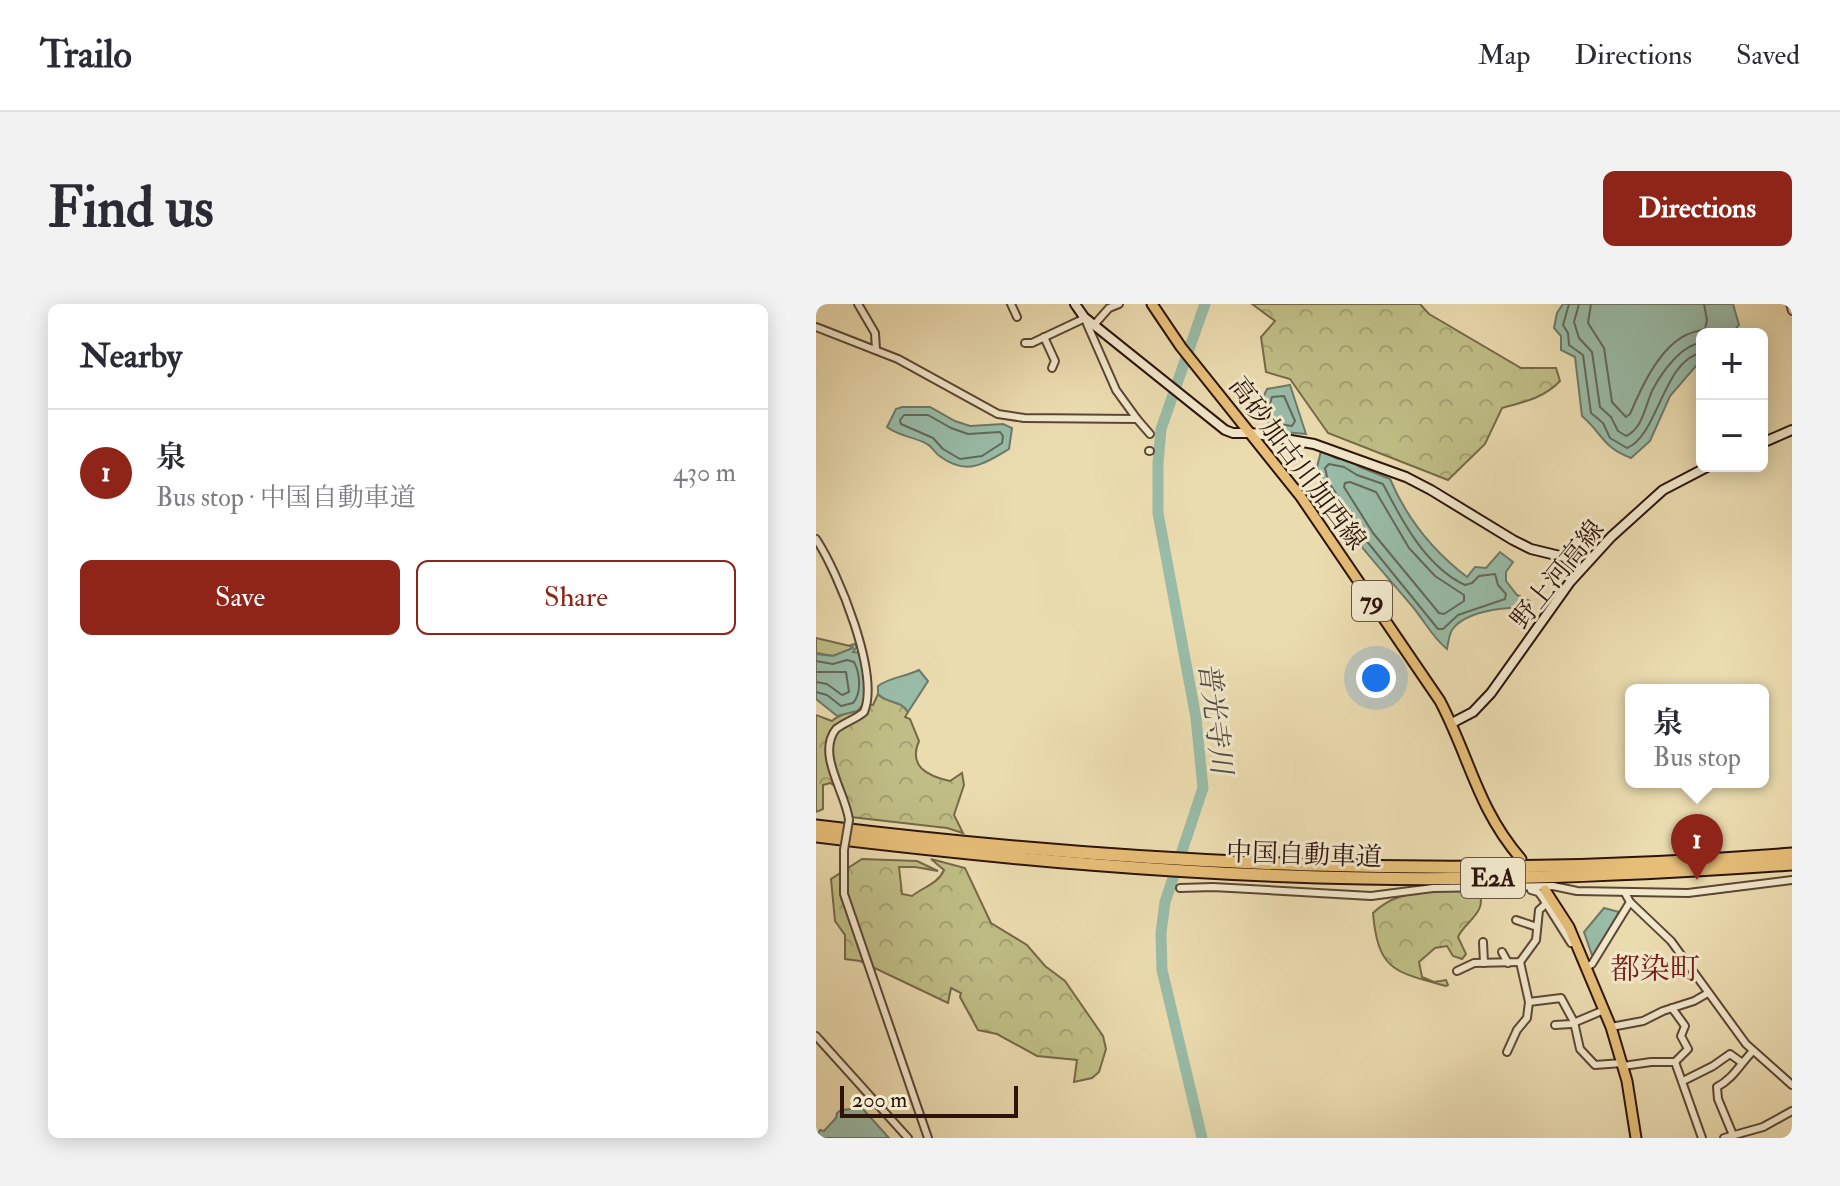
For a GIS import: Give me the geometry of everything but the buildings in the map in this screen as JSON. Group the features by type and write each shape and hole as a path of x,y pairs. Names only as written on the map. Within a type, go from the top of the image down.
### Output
{"highway":[{"name":"中国自動車道","path":"816,826 1167,865"},
{"name":"中国自動車道","path":"816,836 985,856 1352,878 1517,878 1792,864"},
{"name":"中国自動車道","path":"1194,867 1478,868 1606,865 1792,854"}],"main road":[{"name":"高砂加古川加西線","path":"1152,304 1183,349 1334,544 1440,701 1490,818 1521,859"},
{"path":"1545,890 1569,927 1611,1027 1623,1064 1636,1138"}],"street":[{"path":"858,304 875,333 876,350"},
{"path":"1011,304 1017,317"},
{"path":"1075,304 1116,390 1150,434"},
{"path":"1094,325 1108,306 1119,304"},
{"path":"1790,304 1792,311"},
{"path":"1083,318 1225,430 1314,444 1406,477 1513,540 1531,549 1564,557 1580,569"},
{"path":"1025,343 1083,318"},
{"path":"816,327 876,350 998,414 1024,418 1137,419"},
{"path":"1044,337 1055,361 1052,368"},
{"path":"1768,440 1792,430"},
{"name":"野上河高線","path":"1452,723 1473,712 1491,693 1580,569 1611,537 1663,490 1698,472"},
{"path":"816,539 853,622 868,676 869,690 864,712 836,730 829,737 826,750 831,775 848,809 844,894 928,1138"},
{"path":"1180,888 1371,896 1433,888 1553,886 1577,891 1688,893 1792,880"},
{"path":"1496,888 1534,890 1547,903 1566,932 1590,988"},
{"path":"1625,893 1630,902 1671,941 1753,1051 1792,1085"},
{"path":"1584,968 1592,964 1630,902"},
{"path":"1507,1052 1517,1030 1527,1018 1529,1002 1520,962 1536,940 1539,910 1547,903"},
{"path":"1516,920 1537,927"},
{"path":"1483,942 1484,963"},
{"path":"1502,952 1508,963"},
{"path":"1457,971 1474,963 1520,962"},
{"path":"1611,1027 1643,1021 1708,993"},
{"path":"1529,1002 1561,998 1574,1022 1580,1049 1595,1065 1675,1062 1688,1049 1681,1036 1685,1026 1672,1008"},
{"path":"1555,1025 1574,1022 1604,1010"},
{"path":"816,1036 908,1138"},
{"path":"1733,1135 1716,1094 1717,1087 1735,1075 1741,1062 1753,1051"},
{"path":"1683,1081 1730,1054 1741,1062"},
{"path":"1675,1062 1702,1138"},
{"path":"1724,1138 1763,1127 1792,1111"}],"green space":[{"path":"1252,304 1420,304 1429,314 1521,368 1556,368 1560,381 1540,395 1502,408 1485,444 1448,480 1328,433 1290,379 1266,372 1261,337 1275,321"},
{"path":"816,638 854,648 833,656 816,653"},
{"path":"878,694 901,705 908,712 905,717 910,719 919,741 916,757 927,773 950,781 962,773 964,785 954,815 963,833 947,828 851,817 843,791 830,783 823,785 823,809 816,812 816,715 832,721 864,704 873,705"},
{"path":"862,859 917,861 938,871 899,867 902,894 912,896 934,882 944,870 931,859 965,868 991,923 1027,945 1045,966 1065,981 1103,1036 1106,1049 1099,1072 1092,1078 1074,1082 1077,1060 1037,1056 997,1034 978,1030 960,997 961,993 951,988 948,1003 860,961 845,959 845,935 835,921 831,879"},
{"path":"1432,891 1479,891 1481,899 1478,911 1458,937 1466,954 1462,959 1453,956 1447,946 1435,948 1419,962 1422,977 1434,982 1446,980 1446,986 1402,972 1385,958 1379,947 1373,913 1400,897"}],"water":[{"path":"1563,304 1733,304 1739,325 1736,328 1696,328 1696,366 1670,396 1650,441 1631,458 1608,445 1582,416 1575,357 1561,350 1561,336 1554,328 1557,313"},
{"path":"1290,385 1306,434 1274,431 1260,413 1267,389"},
{"path":"930,407 970,426 1003,424 1012,428 1009,449 975,466 950,463 927,444 887,427 896,409"},
{"path":"1321,451 1338,459 1346,458 1390,479 1404,508 1422,533 1467,577 1475,567 1486,568 1500,552 1513,562 1506,572 1506,581 1517,595 1530,601 1525,608 1507,608 1466,618 1452,630 1447,649 1360,545 1337,512 1318,477"},
{"path":"851,645 857,647 853,652 860,653 866,667 864,704 857,711 837,716 816,699 816,654 833,656 853,648"},
{"path":"919,670 928,681 908,712 901,705 878,694 878,686 883,683"},
{"path":"1604,908 1619,912 1593,958 1584,932"},
{"path":"863,1109 889,1138 816,1138 841,1110"}],"waterway":[{"name":"普光寺川","path":"1202,1138 1162,970 1161,933 1165,902 1203,788 1196,718 1158,513 1158,463 1161,429 1205,304"}],"place":[{"name":"泉","path":"1697,880"}],"district":[{"name":"都染町","path":"1655,969"}]}
